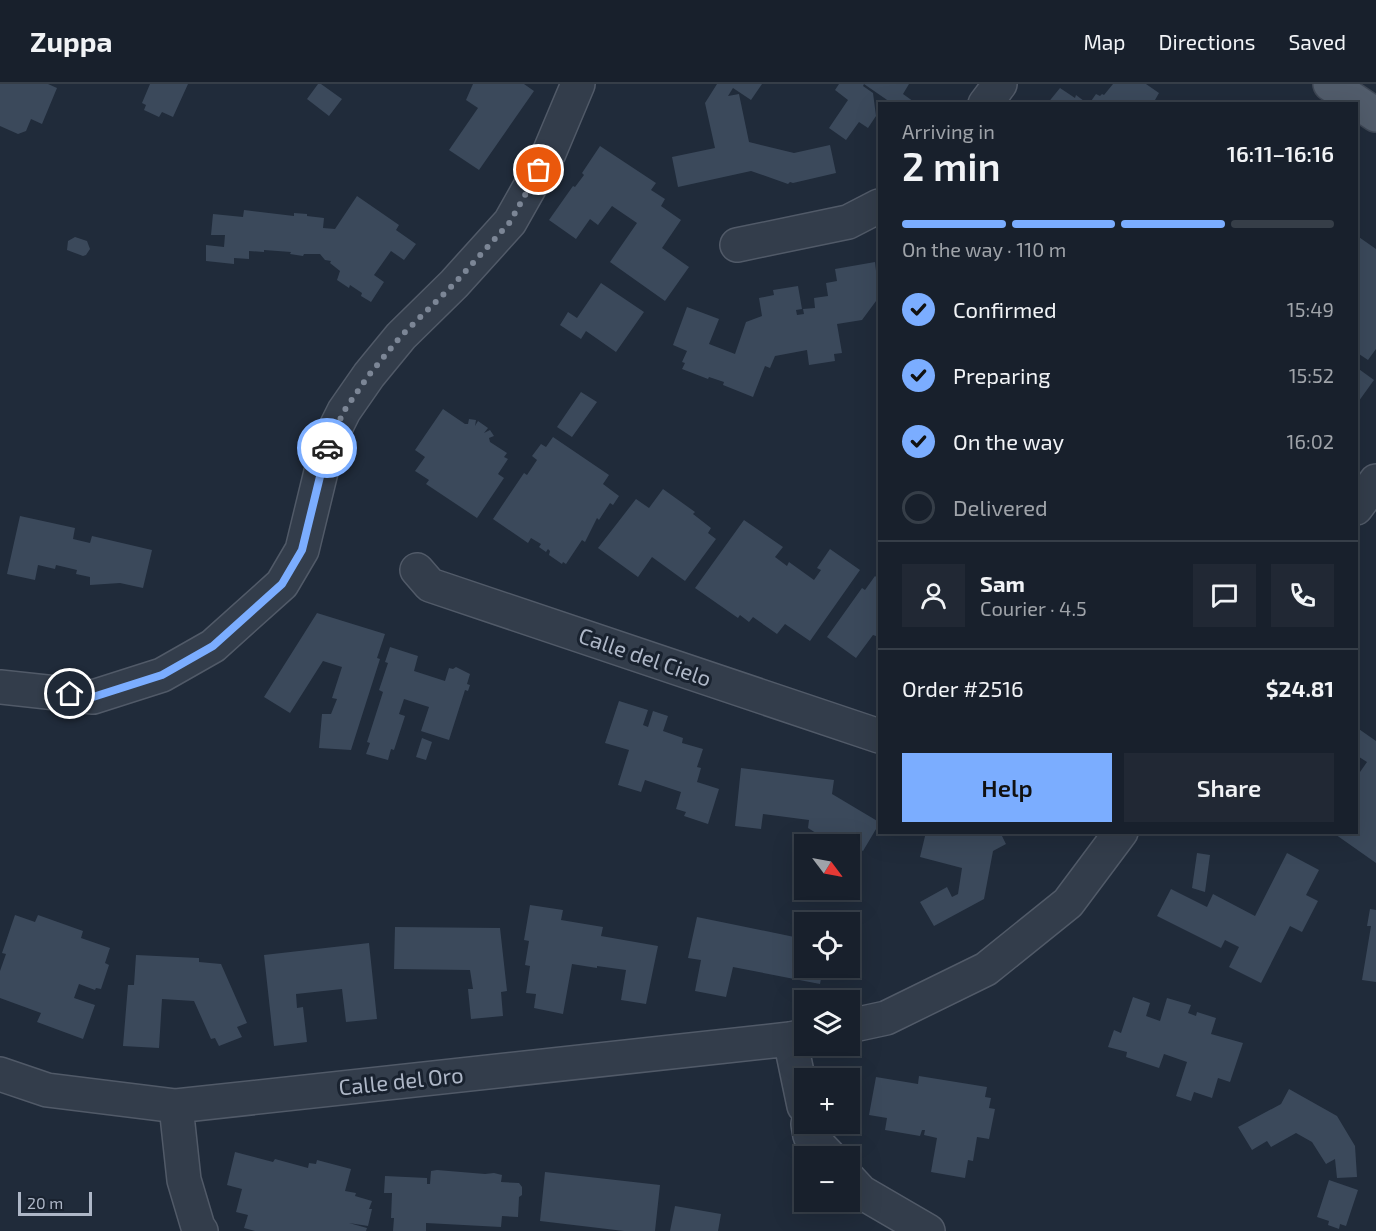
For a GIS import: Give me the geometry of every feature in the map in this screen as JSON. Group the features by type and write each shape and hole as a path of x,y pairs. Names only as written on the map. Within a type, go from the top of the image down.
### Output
{"main road":[{"path":"1330,84 1357,102"},
{"path":"1358,103 1376,115"}],"street":[{"path":"0,687 93,697 162,675 213,646 282,584 302,550 328,443 344,411 369,375 401,336 454,284 510,222 549,153 578,84"},
{"path":"986,102 1000,84"},
{"path":"737,245 848,222 878,207"},
{"path":"1358,505 1376,481"},
{"name":"Calle del Cielo","path":"417,570 430,585 878,736"},
{"path":"860,1024 886,1018 986,969 1068,903 1120,834"},
{"name":"Calle del Oro","path":"0,1074 48,1090 176,1106 794,1038"},
{"path":"176,1106 184,1180 201,1231"},
{"path":"810,1134 820,1146"},
{"path":"860,1191 928,1231"}],"building":[{"path":"0,84 48,84 57,88 42,124 31,119 26,131 18,134 0,126"},
{"path":"150,84 188,84 173,117 162,112 159,117 144,110 146,105 142,103"},
{"path":"318,84 342,99 329,116 307,99"},
{"path":"473,84 524,84 534,91 479,170 449,150 478,108 466,100"},
{"path":"717,84 762,84 751,100 733,88 728,96 739,94 749,142 794,153 830,145 836,173 788,184 751,171 678,187 672,157 715,148 705,103"},
{"path":"839,84 864,84 863,86 873,93 876,116 868,128 859,122 846,140 829,128 848,100 835,90"},
{"path":"864,84 909,84 903,94 914,102 890,102"},
{"path":"1113,84 1146,84 1159,93 1155,100 1157,102 1090,102 1096,94 1104,95"},
{"path":"1060,88 1085,102 1049,102"},
{"path":"600,146 656,183 651,190 665,199 661,206 681,220 662,248 689,267 665,301 610,262 637,223 612,206 598,225 590,219 576,239 549,220 573,186 575,187 584,175 582,173"},
{"path":"357,196 399,225 396,230 416,244 404,260 391,251 374,275 384,282 371,302 350,285 349,288 337,280 340,271 320,254 304,254 303,256 290,254 291,252 264,250 264,252 249,251 249,259 234,258 234,264 206,261 206,245 224,247 225,235 211,235 213,214 243,217 244,210 294,216 294,213 307,214 307,216 324,218 323,228 335,229"},
{"path":"1358,236 1376,249 1376,349 1368,360 1358,353"},
{"path":"75,237 87,241 90,249 86,255 67,250 68,241"},
{"path":"875,262 878,298 862,320 837,324 842,353 834,354 835,361 809,365 807,350 775,356 770,368 765,366 753,397 723,385 724,382 709,377 708,379 682,369 685,363 682,362 687,351 673,345 687,307 719,319 709,344 735,354 746,322 762,316 759,298 774,295 773,290 798,286 802,309 796,310 797,315 804,314 803,309 815,308 814,298 828,296 826,283 837,281 835,269"},
{"path":"601,283 644,312 616,352 586,331 581,339 560,325 568,312 577,318"},
{"path":"1358,368 1374,380 1358,402"},
{"path":"581,392 597,402 572,437 557,427"},
{"path":"443,409 465,424 468,424 469,419 476,420 475,426 478,421 488,428 484,433 490,430 494,436 489,438 490,442 507,453 504,457 508,459 498,474 504,478 477,518 426,484 429,480 415,471 425,457 415,450"},
{"path":"553,437 609,475 603,484 619,496 613,505 610,503 599,520 597,518 585,542 582,540 566,564 563,562 562,564 549,555 548,549 546,552 539,547 541,544 531,538 528,543 493,519 524,473 527,475 537,460 532,456 541,444 546,447"},
{"path":"663,489 695,512 693,514 711,528 708,533 716,539 685,581 652,557 638,577 598,548 636,499 649,508"},
{"path":"20,516 75,528 73,539 90,543 92,536 152,550 143,588 120,583 90,585 90,577 76,574 77,570 56,565 55,569 38,565 35,580 7,574"},
{"path":"744,520 783,547 775,557 787,566 789,562 814,580 821,570 817,568 830,549 860,570 810,641 785,624 777,634 753,617 749,622 740,615 738,618 695,588"},
{"path":"875,576 878,578 878,637 873,635 856,658 827,637 862,588 865,590"},
{"path":"317,613 385,634 377,658 380,659 351,750 319,748 322,714 331,714 337,699 332,698 342,667 323,661 290,713 264,697"},
{"path":"390,647 418,656 414,671 445,681 449,668 456,667 470,674 467,684 470,685 468,691 465,690 449,740 421,731 429,707 404,699 399,714 405,716 394,750 391,749 388,760 366,754 370,743 367,742 383,692 379,690 388,663 385,662"},
{"path":"619,701 648,710 643,725 648,727 653,711 668,716 663,731 683,738 682,743 703,749 697,767 701,768 697,782 719,789 708,824 684,816 686,812 676,809 681,792 645,780 641,792 618,785 629,750 605,743"},
{"path":"1358,728 1376,741 1376,863 1335,834 1358,834 1358,771 1360,772 1367,762 1358,756"},
{"path":"422,738 432,742 426,760 416,757"},
{"path":"741,768 834,780 832,794 878,821 878,826 863,851 860,849 860,834 818,834 808,828 809,820 763,814 761,829 735,826"},
{"path":"926,834 1001,834 1006,844 993,851 984,899 934,926 920,902 947,887 952,897 958,894 962,868 920,857"},
{"path":"1197,853 1210,855 1205,892 1192,888"},
{"path":"1287,853 1319,870 1306,895 1318,901 1302,932 1290,926 1261,983 1229,967 1239,947 1225,940 1221,948 1157,916 1171,889 1207,907 1213,894 1255,916"},
{"path":"530,905 563,910 561,920 603,927 601,936 658,946 646,1004 621,1000 626,970 572,964 563,1014 534,1008 536,994 526,993 530,966 525,965 529,941 524,940"},
{"path":"1370,909 1376,910 1376,982 1362,980 1371,926 1367,926"},
{"path":"15,915 35,922 38,915 83,931 81,938 110,948 105,963 109,965 101,989 96,988 95,990 79,984 74,998 95,1005 83,1039 37,1022 41,1013 0,998 0,971 6,954 2,953"},
{"path":"697,917 794,937 794,978 821,978 820,984 733,967 726,997 695,991 701,960 688,958"},
{"path":"395,927 500,928 507,991 501,992 503,1016 471,1019 468,989 473,989 470,970 394,969"},
{"path":"369,943 377,1019 346,1022 342,989 296,994 297,1008 303,1007 307,1042 274,1046 264,955"},
{"path":"136,955 199,958 199,962 221,964 247,1023 237,1027 242,1037 219,1046 215,1038 211,1039 194,1001 162,999 159,1048 123,1046 128,985 134,985"},
{"path":"1133,997 1150,1003 1146,1016 1160,1021 1167,998 1191,1005 1188,1013 1196,1016 1197,1012 1216,1018 1211,1034 1243,1043 1230,1082 1218,1078 1212,1098 1194,1092 1191,1101 1176,1096 1187,1062 1164,1054 1159,1068 1126,1057 1127,1052 1108,1047 1114,1030 1121,1033"},
{"path":"919,1076 987,1087 985,1097 991,1098 989,1108 995,1109 989,1139 977,1137 973,1161 968,1160 965,1178 931,1172 937,1138 924,1135 925,1130 922,1130 920,1136 885,1130 887,1118 869,1115 876,1077 918,1084"},
{"path":"1289,1089 1337,1116 1355,1146 1357,1177 1337,1178 1335,1159 1326,1164 1312,1142 1296,1133 1271,1147 1267,1141 1252,1150 1238,1127 1281,1104"},
{"path":"235,1152 308,1168 309,1163 316,1164 317,1160 351,1169 345,1191 356,1193 355,1196 372,1201 369,1209 372,1209 368,1226 349,1223 367,1228 366,1231 255,1231 244,1228 248,1215 236,1212 242,1189 227,1185"},
{"path":"431,1171 494,1173 502,1175 501,1182 519,1183 522,1187 522,1195 519,1197 518,1217 502,1216 501,1227 426,1223 426,1231 393,1231 392,1193 384,1193 385,1176 427,1178 427,1184 430,1184"},
{"path":"545,1172 660,1185 655,1231 624,1231 540,1221"},
{"path":"1329,1180 1358,1190 1346,1226 1340,1224 1339,1229 1328,1225 1329,1221 1317,1217"},
{"path":"675,1206 721,1214 718,1231 670,1231"}],"way so far":[{"path":"327,448 344,411 369,375 401,336 454,284 510,222 539,170"}],"route":[{"path":"70,694 93,697 162,675 213,646 282,584 302,550 327,448"}]}
